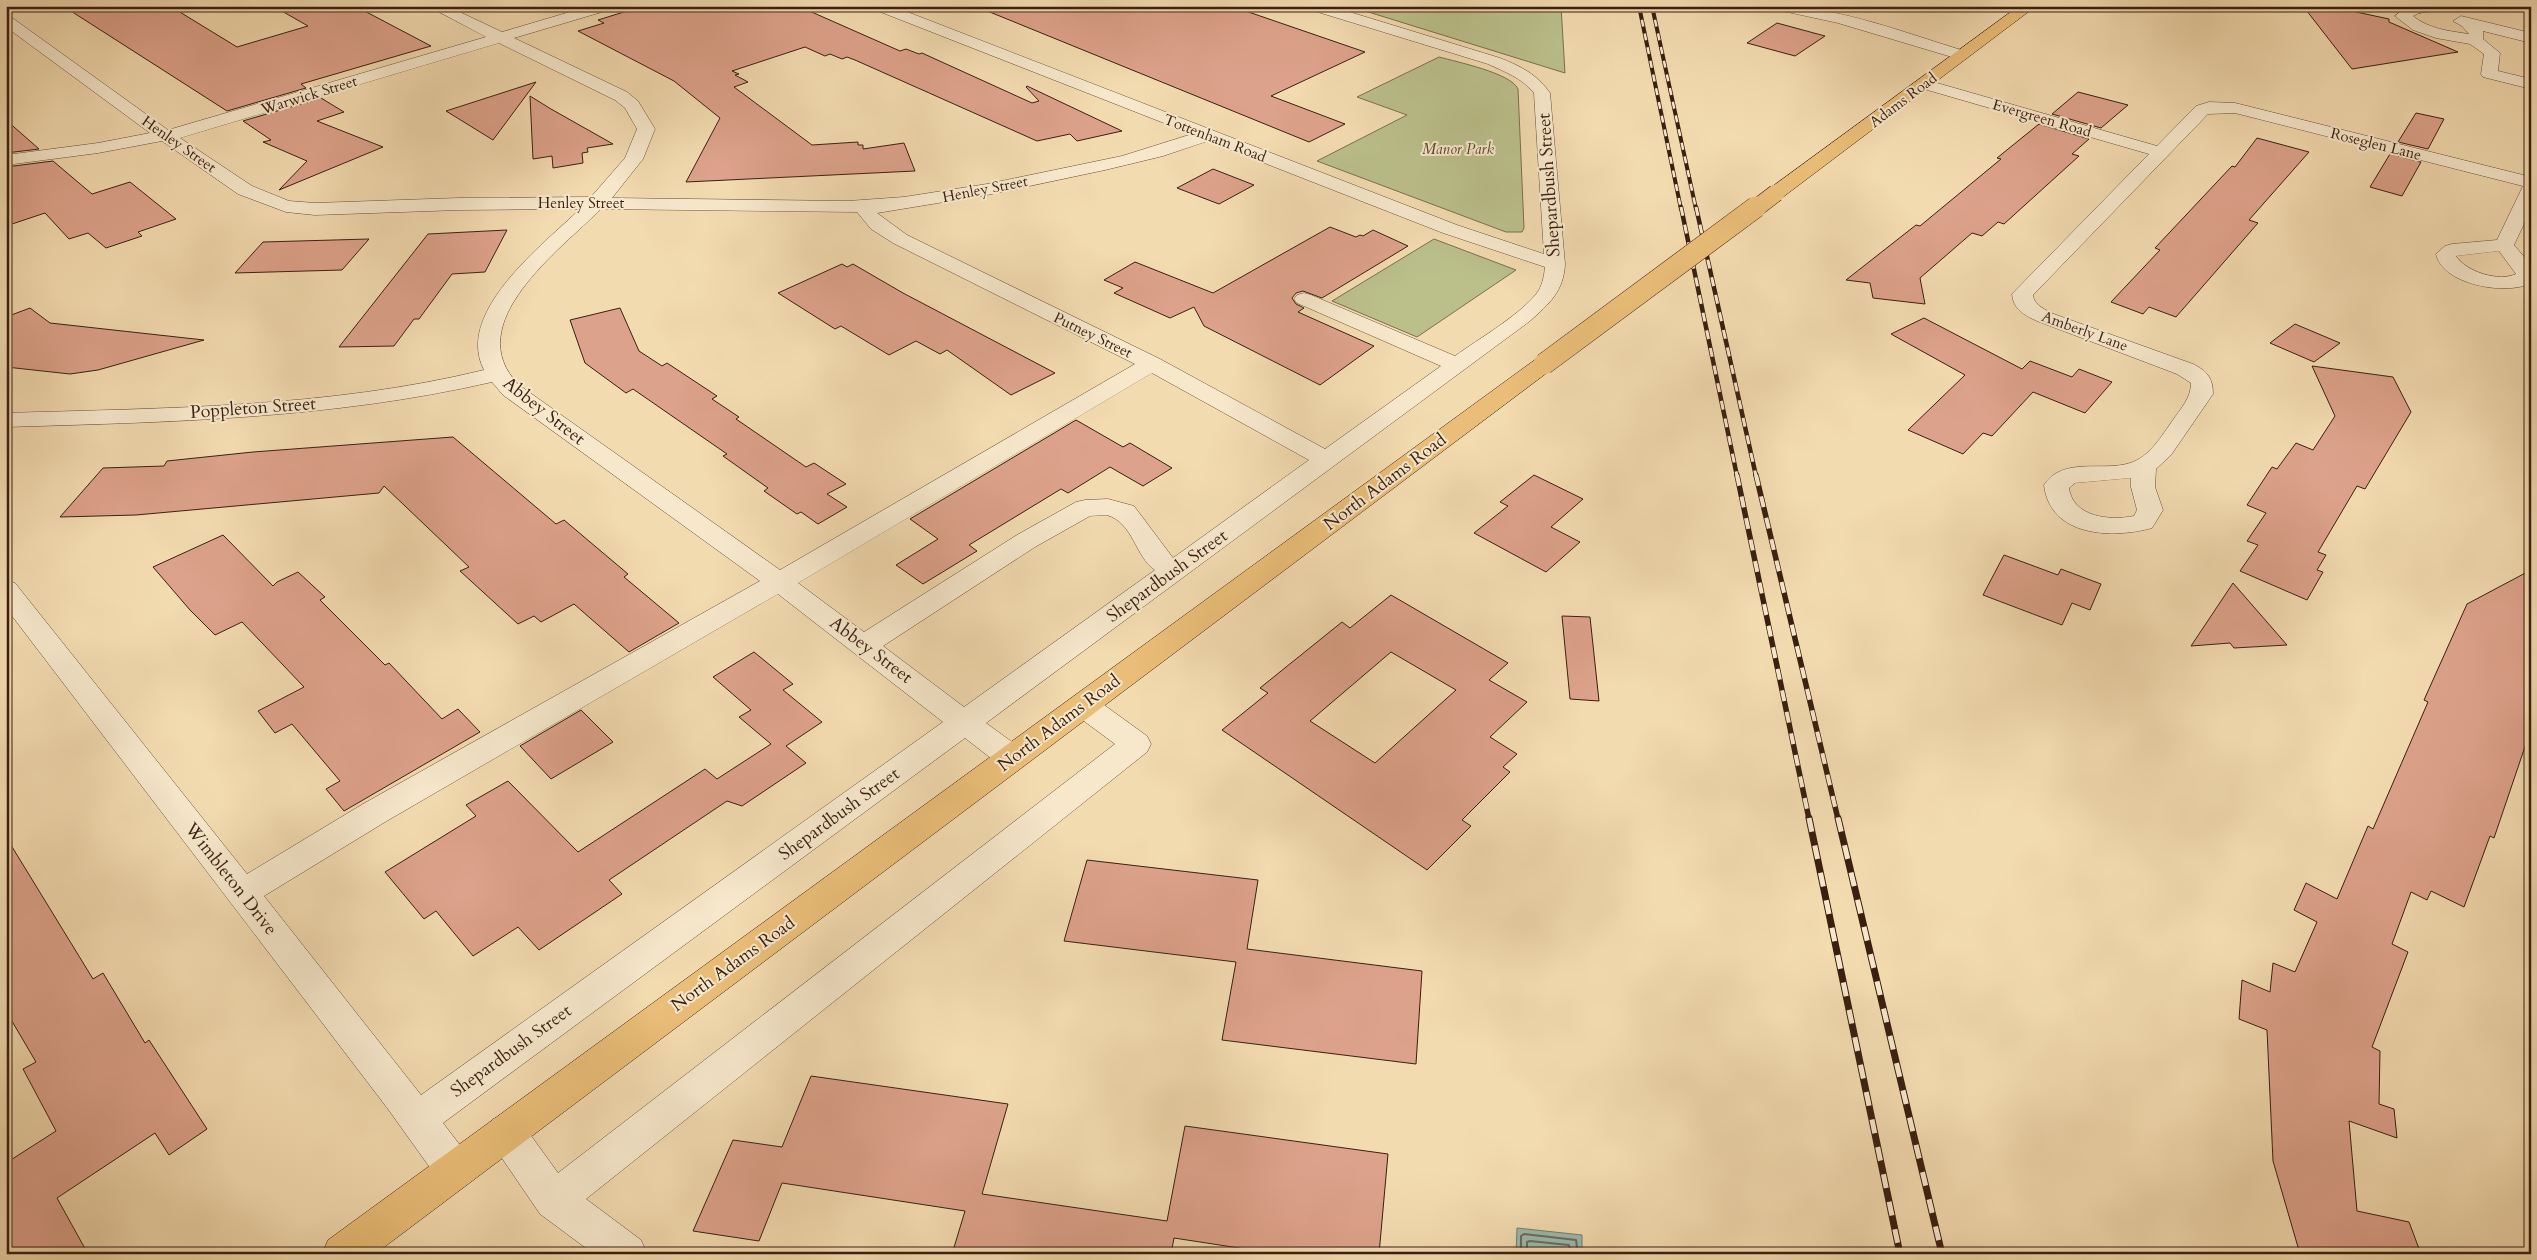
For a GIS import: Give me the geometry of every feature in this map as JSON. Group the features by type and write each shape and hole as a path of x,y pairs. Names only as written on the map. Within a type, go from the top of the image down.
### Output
{"main road":[{"name":"Adams Road","path":"1776,193 2024,7"},
{"name":"North Adams Road","path":"342,1254 1776,193"}],"street":[{"name":"Abbey Street","path":"435,6 621,96 640,116 646,128 639,152 616,184 536,260 519,279 497,310 492,323 489,350 497,374 511,390 779,582 1012,758"},
{"name":"Warwick Street","path":"6,160 98,148 166,136 606,6"},
{"name":"Tottenham Road","path":"878,6 1450,229 1555,264"},
{"name":"Shepardbush Street","path":"418,1119 1175,571 1537,305 1551,287 1555,264 1542,93 1536,84 1522,73 1494,61 1313,6"},
{"path":"1779,6 1841,19 1962,55"},
{"path":"2531,38 2468,24 2454,17 2447,6 2414,9 2403,16 2413,26 2439,34 2475,40 2492,53 2489,74 2531,84"},
{"name":"Henley Street","path":"6,20 166,136 245,190 286,206 315,209 459,204 598,203 868,207 922,201 1004,187 1168,150 1206,135"},
{"path":"2468,24 2477,34 2475,40"},
{"name":"Evergreen Road","path":"1923,84 2160,152"},
{"name":"Amberly Lane","path":"2144,466 2153,461 2202,394 2202,383 2197,375 2171,362 2044,317 2032,311 2023,302 2022,294 2202,110 2209,106 2222,106"},
{"name":"Roseglen Lane","path":"2222,106 2531,183"},
{"path":"2504,245 2531,188"},
{"name":"Putney Street","path":"868,207 867,214 878,225 900,239 1152,364 1277,430 1327,460"},
{"path":"1304,299 1457,365"},
{"path":"242,893 374,813 779,582 1152,364"},
{"name":"Poppleton Street","path":"6,420 234,410 354,400 428,390 497,374"},
{"path":"864,645 1026,541 1085,508 1108,507 1125,512 1136,524 1161,562 1175,571"},
{"name":"Wimbleton Drive","path":"6,589 418,1119 455,1170"},
{"path":"554,1200 1136,744 1083,705"},
{"path":"506,1132 554,1200 628,1254"}],"green space":[{"path":"1349,6 1561,6 1565,73"},
{"name":"Manor Park","path":"1439,57 1495,73 1513,83 1518,89 1524,228 1522,232 1506,232 1317,161 1407,115 1357,97"},
{"path":"1434,239 1516,270 1417,337 1332,301"}],"water":[{"path":"1517,1228 1582,1235 1582,1254 1516,1254"}],"building":[{"path":"63,6 170,6 237,47 308,26 273,6 326,6 336,12 355,6 431,46 301,84 306,88 227,111"},
{"path":"643,6 798,6 900,51 906,49 919,54 922,53 1032,103 1039,101 1027,86 1122,131 1077,141 1070,134 1037,141 855,60 847,57 842,59 830,54 825,56 805,47 732,71 739,74 735,75 748,82 734,87 812,145 858,142 858,145 863,145 863,149 904,143 915,171 686,182 720,118 674,81 578,31 604,23 598,20"},
{"path":"975,6 1231,6 1365,52 1271,96 1345,124 1309,142"},
{"path":"2303,6 2328,6 2389,19 2389,22 2458,52 2352,69"},
{"path":"1777,23 1825,36 1795,56 1747,43"},
{"path":"536,82 493,140 446,111"},
{"path":"2078,92 2128,105 2101,128 2052,114"},
{"path":"530,96 613,144 587,148 588,152 582,153 583,163 553,168 552,156 533,159"},
{"path":"321,98 344,112 317,121 383,147 279,190 307,161 263,142 271,140 243,121"},
{"path":"2416,113 2444,119 2428,149 2398,142"},
{"path":"6,120 39,149 6,153"},
{"path":"2039,124 2089,139 2072,154 2079,156 2004,224 1998,222 1982,236 1972,233 1920,278 1925,304 1873,298 1870,283 1846,280 1916,225 1920,226 2001,159 1997,158"},
{"path":"2257,138 2309,152 2249,220 2258,223 2176,317 2149,307 2143,314 2111,302 2160,250 2155,248 2232,166 2235,167"},
{"path":"2390,154 2421,162 2402,196 2370,187"},
{"path":"53,161 92,194 130,182 176,219 138,232 142,236 106,248 88,233 69,239 45,213 6,226 6,167"},
{"path":"1213,169 1254,185 1219,204 1177,188"},
{"path":"1330,227 1356,237 1363,236 1373,230 1408,246 1322,298 1303,291 1296,293 1292,298 1296,304 1304,308 1298,312 1374,346 1320,385 1204,326 1194,307 1170,318 1114,293 1123,288 1104,280 1135,262 1213,293"},
{"path":"507,230 485,272 452,274 419,319 414,319 394,346 339,347 428,234"},
{"path":"369,239 342,270 235,273 263,242"},
{"path":"842,264 847,267 853,264 903,293 1055,373 1011,395 947,350 940,354 916,341 889,355 841,326 835,329 778,293"},
{"path":"30,308 50,323 204,340 98,370 70,374 6,367 6,317"},
{"path":"620,308 639,351 662,366 667,363 717,396 712,399 739,417 736,419 806,467 814,463 846,484 827,494 847,507 818,524 801,512 797,514 764,491 768,488 723,456 727,454 633,389 626,393 585,363 570,320"},
{"path":"1924,318 2022,369 2030,361 2072,377 2079,369 2112,382 2085,413 2033,392 1992,436 1983,433 1963,454 1908,430 1965,375 1891,334"},
{"path":"2295,324 2340,343 2314,362 2270,343"},
{"path":"2312,366 2393,377 2411,412 2365,489 2357,486 2318,552 2326,555 2317,570 2323,572 2307,600 2240,571 2258,545 2247,541 2266,513 2247,505 2272,467 2277,469 2296,443 2313,450 2335,416"},
{"path":"1076,420 1123,447 1130,443 1172,468 1143,486 1110,467 1068,493 1061,489 969,545 977,551 923,584 896,565 938,539 910,519"},
{"path":"453,437 556,524 564,520 628,574 624,577 679,623 629,652 574,604 541,622 534,616 518,624 460,571 469,567 384,486 379,493 136,515 60,517 103,468 164,466 167,461 253,452"},
{"path":"1534,475 1583,499 1551,527 1580,542 1546,572 1474,533 1508,506 1500,502"},
{"path":"223,535 273,586 277,582 298,572 325,597 320,600 385,665 389,663 442,719 458,709 480,732 344,811 326,789 340,781 292,724 275,733 258,711 304,687 242,622 215,635 190,610 153,567"},
{"path":"2004,555 2058,575 2061,569 2101,584 2090,610 2072,603 2062,625 1983,595"},
{"path":"2531,570 2531,729 2494,838 2490,836 2464,907 2431,891 2427,900 2411,892 2392,944 2408,952 2372,1047 2380,1051 2379,1104 2394,1109 2397,1138 2349,1121 2357,1211 2409,1222 2421,1254 2300,1254 2273,1161 2267,1030 2239,1019 2242,980 2270,992 2273,963 2295,972 2317,922 2294,910 2306,883 2337,899 2368,826 2373,829 2428,702 2424,700 2467,604"},
{"path":"2233,583 2287,645 2234,648 2230,643 2191,646"},
{"path":"1391,595 1508,663 1489,680 1527,702 1490,737 1517,754 1503,767 1510,772 1462,820 1471,826 1427,870 1222,730 1268,693 1260,688 1342,622 1350,628","holes":["1391,652 1456,690 1375,763 1310,721"]},
{"path":"1562,616 1590,617 1599,701 1570,699"},
{"path":"754,652 793,684 783,690 822,722 786,746 806,763 742,806 727,801 609,880 622,894 539,950 518,927 473,956 436,911 424,919 385,872 476,816 466,805 508,781 578,852 705,769 717,779 771,744 739,717 751,710 713,677"},
{"path":"581,710 613,742 551,779 520,746"},
{"path":"6,837 93,979 103,973 145,1043 149,1040 207,1129 169,1155 155,1133 57,1198 88,1254 6,1254 6,1163 56,1131 23,1069 36,1062 6,1011"},
{"path":"1087,860 1258,880 1247,949 1422,971 1416,1064 1222,1040 1236,962 1064,941"},
{"path":"811,1076 1008,1104 982,1194 1167,1221 1185,1126 1388,1154 1379,1254 1278,1254 1174,1238 1171,1254 952,1254 965,1211 782,1183 759,1241 693,1231 733,1140 782,1147"}],"railway":[{"path":"1639,6 1681,209"},
{"path":"1652,6 1696,209"},
{"path":"1681,207 1737,476"},
{"path":"1696,207 1756,476"},
{"path":"1737,475 1809,819"},
{"path":"1756,475 1838,819"},
{"path":"1809,818 1900,1254"},
{"path":"1838,818 1942,1254"}]}
